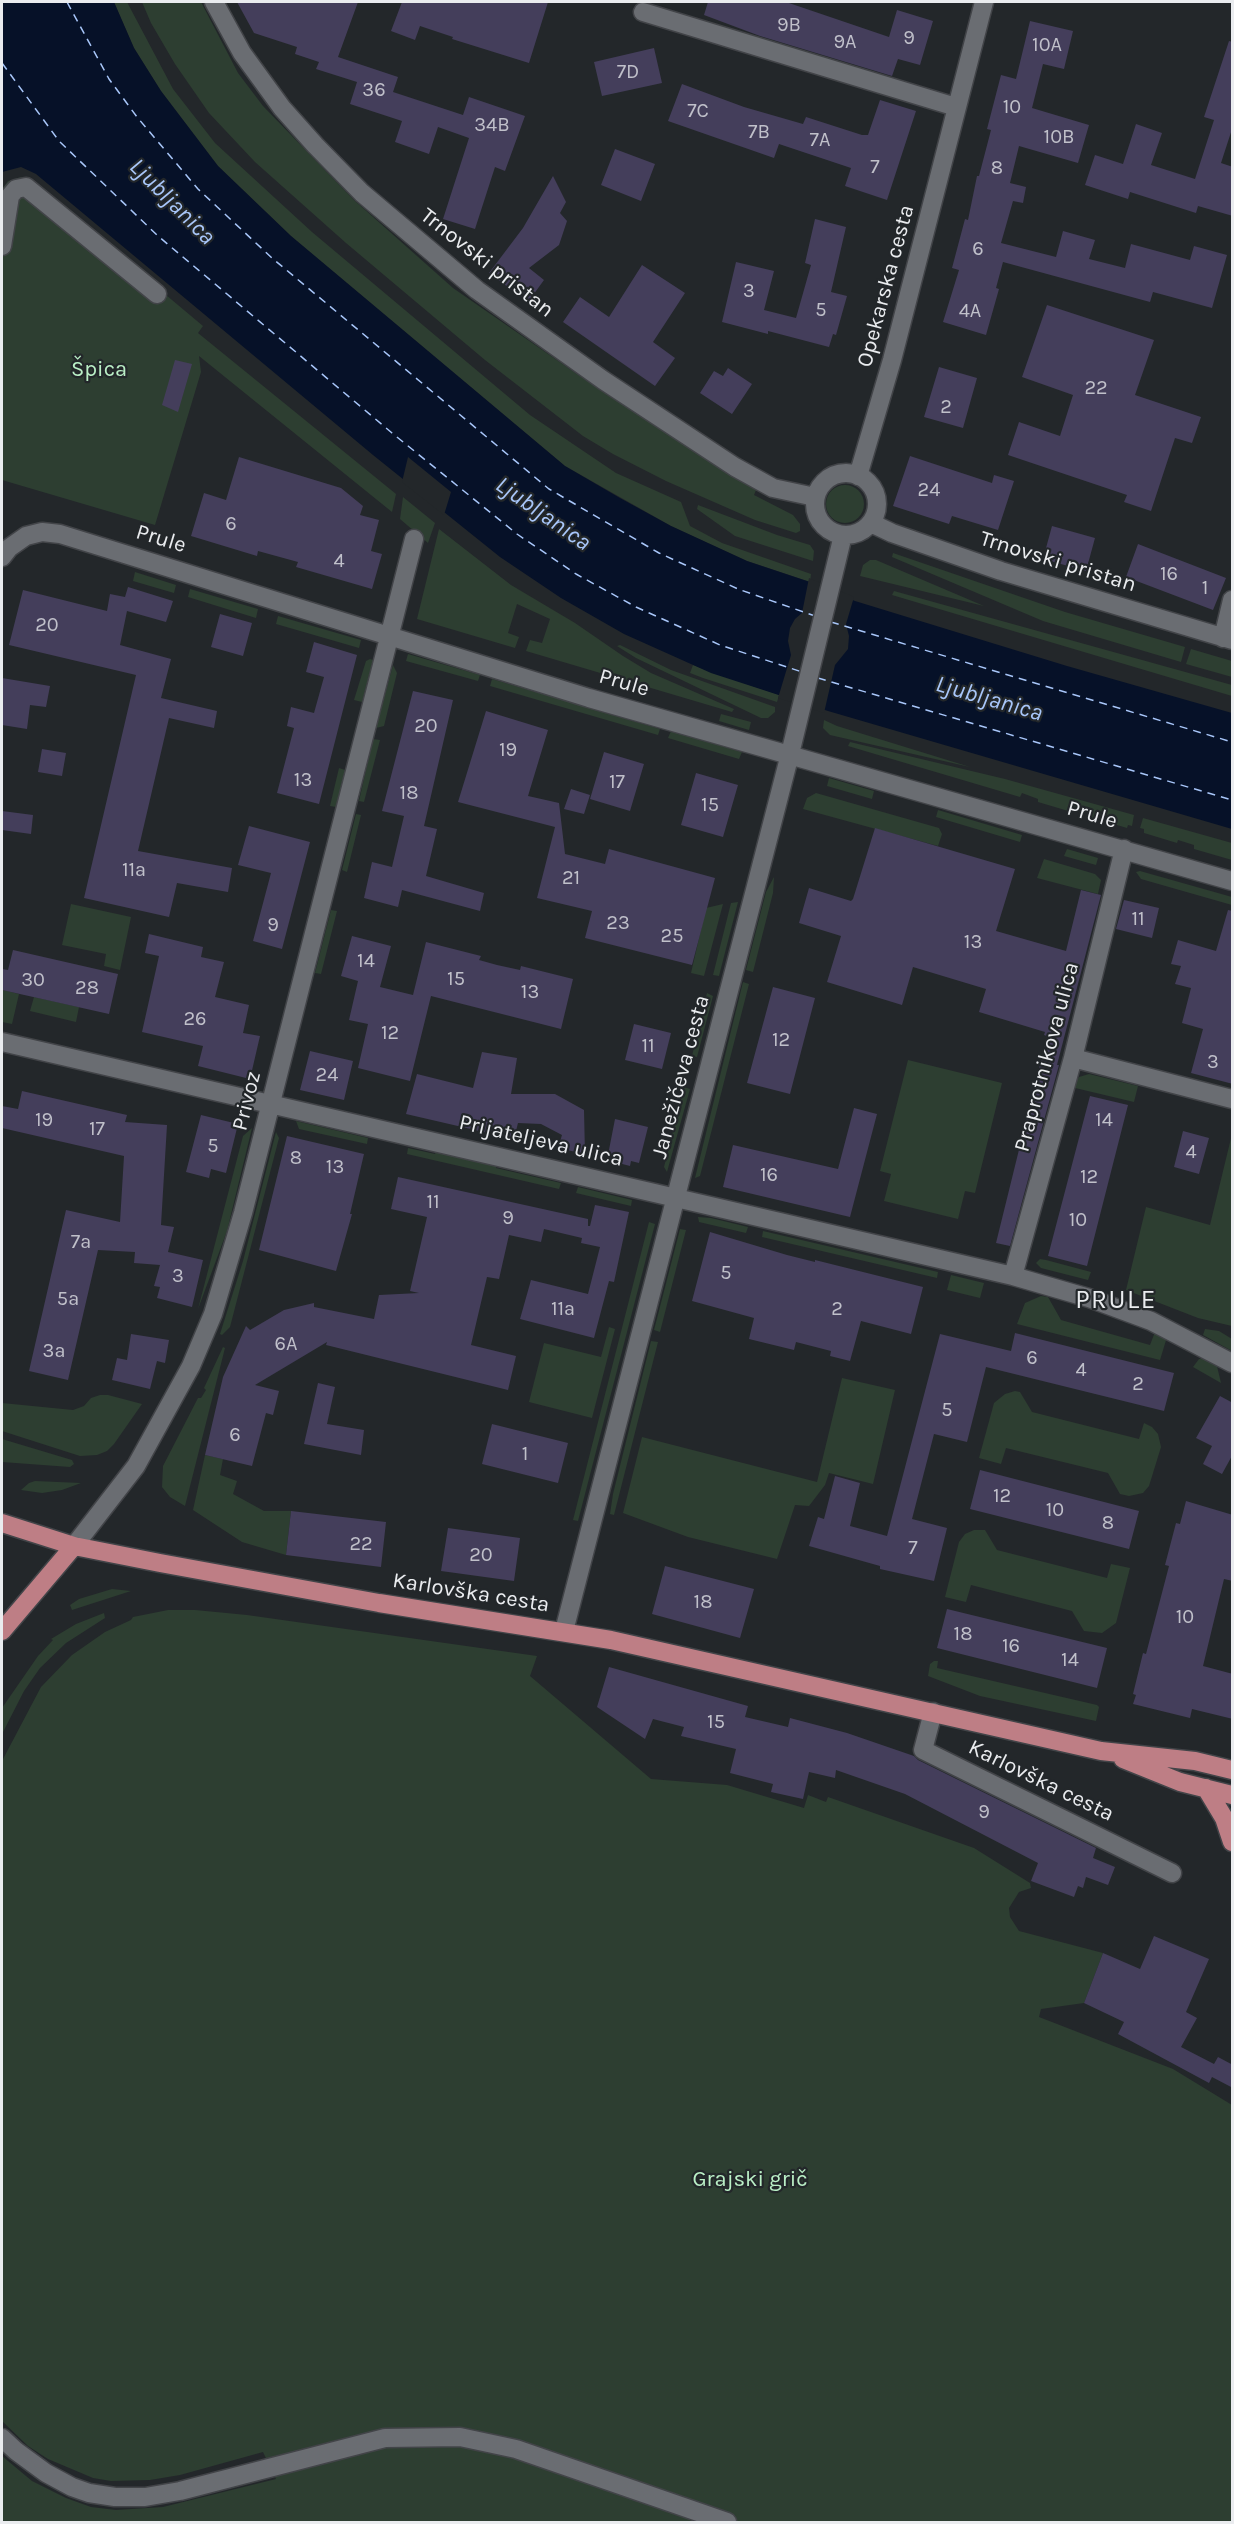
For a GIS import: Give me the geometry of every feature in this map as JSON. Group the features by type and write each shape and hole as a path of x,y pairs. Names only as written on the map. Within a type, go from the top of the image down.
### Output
{"main road":[{"name":"Karlovška cesta","path":"2,1523 74,1545 379,1603 564,1631 688,1656 1101,1751 1195,1761 1233,1770"},
{"path":"2,1631 74,1545"},
{"name":"Karlovška cesta","path":"1101,1751 1180,1782 1233,1795"},
{"path":"1206,1788 1224,1818 1233,1842"}],"street":[{"name":"Trnovski pristan","path":"214,2 242,53 282,108 362,193 477,290 603,380 735,467 773,488 815,496"},
{"name":"Opekarska cesta","path":"858,476 892,360 984,2"},
{"path":"643,12 956,107"},
{"path":"2,246 10,196 16,189 26,187 157,294"},
{"path":"839,474 858,476 870,486 875,496 876,506 871,523 855,534 843,535 822,524 814,507 815,496 820,486 829,478 839,474"},
{"name":"Trnovski pristan","path":"871,523 892,533 1001,571 1228,639"},
{"name":"Prule","path":"5,553 18,540 32,534 42,532 60,534 389,634 589,698 1233,882"},
{"name":"Janežičeva cesta","path":"564,1631 790,754 843,535"},
{"name":"Privoz","path":"74,1545 136,1466 191,1366 213,1314 231,1256 271,1103 414,539"},
{"path":"1228,639 1233,600"},
{"name":"Praprotnikova ulica","path":"1013,1276 1073,1058 1124,849"},
{"name":"Prijateljeva ulica","path":"2,1042 1013,1276 1089,1298 1151,1321 1233,1364"},
{"path":"1073,1058 1233,1099"},
{"name":"Karlovška cesta","path":"933,1712 924,1750 1172,1873"},
{"path":"2,2438 46,2473 72,2487 89,2493 135,2497 180,2491 385,2438 460,2436 516,2449 727,2523"}],"green space":[{"path":"114,2 127,2 173,89 215,143 312,232 530,415 616,473 681,502 690,526 722,543 811,574 810,582 747,561 671,526 565,466 291,236 218,166 161,91 134,48"},
{"path":"142,2 201,2 238,73 263,106 354,200 453,288 603,392 756,490 754,495 793,515 800,524 800,531 796,533 755,520 666,481 613,454 583,436 485,360 346,243 255,162 209,113 175,64 151,23"},
{"name":"Špica","path":"21,177 29,180 203,326 198,333 396,494 392,512 199,356 201,372 155,525 2,480 2,189 8,181"},
{"path":"845,485 858,491 864,504 858,517 845,523 832,517 826,504 832,491"},
{"path":"403,497 435,523 428,543 400,519"},
{"path":"698,505 810,545 814,551 813,561 735,536 697,509"},
{"path":"439,529 511,585 575,623 623,656 651,673 734,709 732,712 526,651 530,640 542,643 550,619 517,604 508,633 519,637 515,648 417,619"},
{"path":"893,553 1065,612 1185,647 1181,662 1043,621 892,557"},
{"path":"870,560 876,560 984,606 860,576 863,565"},
{"path":"135,572 176,585 174,593 133,581"},
{"path":"190,589 258,609 256,618 188,597"},
{"path":"894,591 1232,685 1232,696 892,595"},
{"path":"278,616 361,640 359,648 276,624"},
{"path":"620,645 671,670 775,707 775,712 768,718 761,718 636,658 617,646"},
{"path":"1191,649 1232,661 1232,677 1186,664"},
{"path":"408,654 480,675 478,681 406,661"},
{"path":"373,660 362,702 354,700 366,661"},
{"path":"393,665 397,673 384,726 376,728"},
{"path":"693,665 779,695 777,702 690,673"},
{"path":"492,679 660,729 658,735 490,686"},
{"path":"721,714 751,722 749,730 719,721"},
{"path":"824,720 970,767 830,735 823,728"},
{"path":"671,731 742,752 739,759 668,738"},
{"path":"373,739 380,740 364,802 359,801"},
{"path":"850,742 1005,779 1134,815 1132,826 1128,825 1127,828 1090,817 1090,814 1076,810 1075,813 1038,802 1038,799 1022,793 1020,797 848,746"},
{"path":"339,768 345,770 336,807 330,806"},
{"path":"829,778 874,791 872,799 827,786"},
{"path":"816,793 939,828 942,834 938,846 803,809 807,798"},
{"path":"938,810 1022,835 1020,842 936,817"},
{"path":"356,814 361,815 347,872 342,870"},
{"path":"1143,818 1232,843 1232,860 1194,849 1194,845 1178,840 1177,843 1144,833 1144,829 1140,828"},
{"path":"1067,849 1098,858 1096,865 1064,856"},
{"path":"1044,859 1095,874 1101,880 1098,894 1037,878"},
{"path":"1140,871 1232,897 1232,905 1141,879 1136,872"},
{"path":"774,877 773,893 753,972 746,970 766,892"},
{"path":"738,902 719,976 713,975 731,903"},
{"path":"71,904 131,917 120,970 104,966 106,954 62,945"},
{"path":"723,904 704,976 691,973 706,908"},
{"path":"331,910 337,911 321,974 315,973"},
{"path":"743,982 749,984 700,1176 695,1178"},
{"path":"3,990 19,994 12,1024 2,1022"},
{"path":"707,993 713,996 697,1057 692,1056"},
{"path":"34,997 79,1007 76,1022 30,1011"},
{"path":"908,1060 1002,1083 975,1193 965,1191 958,1219 884,1201 891,1174 880,1171"},
{"path":"1089,1074 1138,1086 1134,1102 1071,1087 1079,1077"},
{"path":"684,1087 690,1089 667,1172 664,1167"},
{"path":"296,1121 368,1138 367,1144 299,1129"},
{"path":"252,1128 227,1231 198,1309 243,1136"},
{"path":"276,1132 279,1138 230,1327 222,1335 220,1334 243,1261"},
{"path":"1232,1134 1232,1326 1198,1318 1126,1290 1146,1207 1210,1225"},
{"path":"408,1148 435,1154 436,1149 496,1163 496,1168 561,1183 559,1189 407,1154"},
{"path":"578,1187 632,1200 631,1206 576,1193"},
{"path":"698,1217 748,1227 746,1233 699,1222"},
{"path":"649,1222 655,1224 578,1521 573,1520"},
{"path":"680,1229 686,1230 660,1332 654,1330"},
{"path":"763,1231 938,1272 937,1278 762,1237"},
{"path":"1040,1259 1091,1272 1088,1280 1041,1268 1036,1263"},
{"path":"951,1275 984,1283 980,1298 947,1290"},
{"path":"1041,1296 1048,1297 1061,1320 1150,1345 1155,1332 1167,1337 1160,1360 1017,1324 1025,1303"},
{"path":"609,1327 615,1329 592,1418 529,1402 544,1343 601,1357"},
{"path":"1205,1329 1219,1331 1232,1339 1232,1351 1203,1335"},
{"path":"651,1341 658,1342 614,1515 610,1514 613,1494"},
{"path":"223,1347 225,1348 185,1506 170,1497 162,1487 163,1466 198,1398 201,1398 206,1390 204,1388"},
{"path":"1206,1357 1216,1362 1221,1383 1193,1367 1199,1359"},
{"path":"842,1378 895,1390 873,1484 829,1473 825,1485 809,1506 795,1505 777,1559 688,1537 623,1513 642,1437 817,1482"},
{"path":"1020,1392 1032,1412 1139,1439 1144,1423 1152,1427 1158,1434 1161,1447 1149,1486 1143,1493 1129,1496 1120,1494 1108,1473 1006,1448 1001,1464 979,1458 994,1403 1005,1394"},
{"path":"100,1395 142,1404 114,1444 107,1451 97,1455 80,1456 2,1431 2,1403 73,1410 84,1406 91,1398"},
{"path":"2,1439 72,1460 74,1464 70,1467 2,1462"},
{"path":"205,1455 223,1459 220,1475 237,1481 233,1494 264,1511 291,1511 286,1555 242,1542 193,1510"},
{"path":"35,1481 81,1483 62,1490 42,1493 21,1490"},
{"path":"974,1530 985,1530 997,1550 1107,1578 1111,1564 1130,1568 1116,1623 1102,1633 1084,1631 1072,1611 971,1585 966,1602 945,1597 959,1542 965,1534"},
{"path":"112,1589 131,1591 72,1610 70,1605 79,1599"},
{"name":"Grajski grič","path":"168,1610 247,1615 537,1656 530,1676 651,1779 727,1785 804,1808 808,1795 826,1802 828,1797 974,1848 1030,1883 1031,1888 1019,1892 1009,1908 1010,1917 1019,1931 1103,1953 1084,2003 1041,2009 1039,2017 1173,2069 1232,2105 1232,2522 2,2522 2,2456 32,2481 66,2498 91,2507 116,2510 163,2507 276,2479 263,2452 180,2475 150,2480 111,2481 93,2478 48,2459 28,2446 2,2421 2,1761 41,1687 72,1655 105,1632 133,1617"},
{"path":"104,1613 105,1618 66,1643 40,1668 24,1691 2,1734 2,1708 38,1656 53,1640 51,1639 76,1624"},
{"path":"938,1661 937,1668 1097,1705 1099,1707 1096,1721 980,1696 928,1676 930,1664"}],"water":[{"name":"Ljubljanica","path":"2,2 114,2 134,48 161,91 218,166 291,236 565,466 620,498 671,526 747,561 810,582 855,601 1067,666 1232,713 1232,829 828,711 711,673 624,634 561,598 500,557 373,455 36,174 21,167 2,172"}],"pier":[{"path":"408,457 451,492 444,515 402,482"},
{"path":"809,578 854,597 846,624 849,636 848,649 835,665 824,713 778,698 791,655 788,641 790,628 802,613"}],"building":[{"path":"237,2 358,2 338,57 398,77 393,92 463,115 469,97 525,116 505,171 495,167 475,229 443,219 469,138 438,127 429,154 395,142 402,121 350,104 357,82 316,69 319,62 295,54 297,47 254,33"},
{"path":"402,2 548,2 529,63 452,39 453,37 420,26 415,40 391,31"},
{"path":"708,2 786,2 889,37 897,10 933,21 920,65 898,59 892,76 760,36 704,15"},
{"path":"1030,21 1073,31 1064,69 1043,64 1032,108 1089,125 1078,163 1019,146 1010,183 1026,187 1023,203 1013,201 1001,243 1056,257 1063,231 1095,240 1089,259 1125,268 1131,244 1190,260 1194,246 1227,255 1212,308 1153,292 1150,302 1003,262 996,288 999,289 986,335 943,322 959,270 952,268 965,219 968,220 977,176 979,176 991,130 987,129 1001,75 1016,79"},
{"path":"1229,41 1233,42 1233,126 1221,163 1233,167 1233,216 1198,206 1196,213 1130,192 1128,199 1085,185 1095,155 1123,164 1136,124 1162,133 1151,165 1195,179 1214,120 1204,117"},
{"path":"654,48 662,83 602,96 594,62"},
{"path":"682,84 744,107 803,124 806,117 862,135 868,135 880,100 916,111 887,200 845,186 851,168 779,144 774,158 668,121"},
{"path":"615,149 655,164 641,201 601,185"},
{"path":"553,176 566,202 560,213 567,221 559,245 529,268 544,280 528,302 489,273 523,228"},
{"path":"815,219 846,227 831,292 847,296 836,335 833,334 829,347 722,322 736,262 774,271 764,310 796,318 811,265 805,263"},
{"path":"642,265 685,293 653,342 675,358 655,386 563,322 580,297 609,317"},
{"path":"1047,305 1154,340 1135,395 1201,417 1192,443 1175,438 1151,511 1124,502 1127,495 1008,455 1019,422 1060,436 1073,395 1022,377"},
{"path":"175,360 192,364 178,412 162,405"},
{"path":"939,367 977,378 963,428 924,417"},
{"path":"728,368 752,384 732,414 700,393 714,371 723,376"},
{"path":"910,456 992,483 994,475 1014,481 998,530 952,516 949,524 893,506"},
{"path":"239,457 341,488 363,506 360,515 379,520 371,551 382,554 372,589 296,567 298,562 258,551 257,556 191,536 204,493 226,500"},
{"path":"1052,526 1095,538 1086,571 1043,559"},
{"path":"1138,544 1226,578 1213,610 1126,577"},
{"path":"128,587 173,601 166,622 127,611 120,645 171,659 161,698 217,711 214,728 169,718 138,851 232,868 228,892 177,883 169,917 84,898 136,675 9,645 23,590 107,611 110,594 125,597"},
{"path":"220,614 252,623 243,656 211,647"},
{"path":"314,642 357,655 319,804 277,793 294,728 287,726 291,707 314,713 324,677 306,672"},
{"path":"2,678 50,686 46,707 30,705 27,729 2,725"},
{"path":"413,691 453,700 424,826 437,829 426,876 484,893 480,911 402,890 398,907 364,898 372,862 392,867 404,816 382,811"},
{"path":"486,711 548,730 528,796 559,803 565,854 605,864 609,849 715,878 692,965 585,938 592,911 537,898 555,827 458,802"},
{"path":"42,749 66,753 62,776 38,772"},
{"path":"604,752 644,764 630,811 590,799"},
{"path":"696,773 738,785 723,837 681,825"},
{"path":"571,789 590,795 584,814 564,809"},
{"path":"2,811 33,815 31,834 2,830"},
{"path":"249,826 310,842 282,949 253,941 271,873 238,865"},
{"path":"875,828 1015,869 996,931 1066,951 1081,890 1101,895 1057,1065 1059,1065 1010,1246 996,1243 1047,1036 1044,1035 1045,1032 979,1012 986,989 913,967 902,1005 827,982 841,936 799,923 809,888 851,901 853,899"},
{"path":"1124,900 1159,908 1152,938 1116,929"},
{"path":"1228,910 1233,911 1233,1084 1191,1073 1203,1029 1182,1023 1191,988 1175,984 1181,966 1171,964 1178,940 1216,951"},
{"path":"149,934 203,947 201,957 224,962 215,997 249,1005 243,1033 260,1036 250,1079 198,1066 203,1046 142,1032 159,956 145,953"},
{"path":"352,936 391,946 380,987 413,995 426,942 481,956 479,960 497,965 520,970 521,966 573,979 561,1029 431,996 410,1081 358,1068 368,1024 349,1020 358,981 341,976"},
{"path":"13,950 118,974 109,1014 2,990 2,969 8,970"},
{"path":"773,987 815,998 790,1094 747,1083"},
{"path":"634,1024 671,1033 662,1069 625,1060"},
{"path":"310,1051 353,1061 344,1100 300,1090"},
{"path":"482,1052 517,1058 511,1094 555,1094 584,1110 585,1154 558,1148 562,1135 541,1124 518,1123 514,1139 406,1114 417,1074 473,1088"},
{"path":"22,1091 127,1115 125,1122 167,1125 161,1225 174,1227 168,1252 203,1260 192,1307 157,1298 160,1287 154,1286 160,1265 134,1263 135,1252 98,1250 68,1380 29,1371 66,1210 120,1222 124,1156 2,1128 2,1106 18,1109"},
{"path":"1090,1096 1128,1105 1087,1266 1048,1256"},
{"path":"854,1108 877,1114 850,1217 723,1187 733,1145 838,1169"},
{"path":"201,1115 238,1124 226,1173 211,1169 209,1178 186,1172"},
{"path":"615,1119 648,1127 639,1163 631,1161 630,1166 607,1160"},
{"path":"1183,1131 1209,1138 1199,1174 1174,1167"},
{"path":"287,1136 364,1154 350,1214 352,1214 336,1271 259,1250"},
{"path":"398,1177 588,1219 588,1226 590,1226 595,1205 629,1212 614,1282 609,1281 594,1338 520,1319 531,1280 588,1294 600,1247 581,1243 582,1238 544,1229 541,1242 509,1235 499,1279 487,1277 471,1345 516,1356 508,1390 326,1345 327,1342 255,1385 279,1391 273,1415 266,1413 252,1466 205,1455 223,1377 246,1326 250,1330 284,1310 314,1303 314,1307 374,1319 379,1295 419,1293 410,1291 427,1217 391,1209"},
{"path":"710,1232 787,1255 923,1287 911,1334 861,1321 850,1361 830,1356 831,1351 796,1342 794,1350 749,1339 754,1318 692,1301"},
{"path":"1015,1333 1174,1373 1164,1411 986,1367 967,1442 934,1434 912,1519 947,1528 934,1581 880,1569 880,1566 809,1546 818,1517 824,1519 835,1476 860,1483 850,1526 887,1536 940,1334 1011,1351"},
{"path":"131,1334 169,1340 165,1363 157,1361 150,1389 112,1380 117,1358 127,1360"},
{"path":"318,1383 335,1387 327,1424 364,1430 361,1455 304,1444"},
{"path":"1220,1396 1233,1403 1233,1454 1222,1474 1203,1464 1212,1446 1196,1438"},
{"path":"492,1424 568,1443 558,1483 482,1464"},
{"path":"980,1470 1139,1511 1129,1549 970,1509"},
{"path":"1186,1501 1233,1515 1233,1581 1224,1579 1203,1666 1233,1674 1233,1719 1192,1709 1190,1718 1133,1704 1136,1695 1133,1694 1143,1653 1146,1654 1169,1566 1165,1565 1176,1523 1180,1524"},
{"path":"291,1511 386,1522 381,1567 286,1555"},
{"path":"448,1528 520,1538 514,1581 441,1571"},
{"path":"665,1566 754,1589 740,1638 652,1614"},
{"path":"947,1609 1107,1648 1097,1688 937,1648"},
{"path":"609,1667 748,1706 745,1717 788,1727 790,1718 847,1733 914,1756 1096,1848 1093,1858 1115,1867 1108,1885 1086,1877 1083,1888 1078,1886 1074,1897 1031,1881 1038,1863 905,1794 836,1770 835,1778 809,1772 803,1799 771,1792 773,1784 730,1773 736,1749 681,1736 684,1727 653,1719 645,1739 597,1707"},
{"path":"1154,1936 1209,1959 1186,2012 1197,2018 1181,2047 1214,2064 1218,2057 1233,2065 1233,2088 1212,2077 1209,2083 1118,2034 1124,2022 1084,2003 1103,1953 1140,1969"}],"ferry route":[{"path":"67,2 109,79 137,117 198,189 272,258 549,489 659,553 738,589 815,616"},
{"path":"2,63 59,141 158,236 392,433 517,534 576,574 636,607 720,645 802,672"},
{"path":"831,622 1232,742"},
{"path":"818,678 1232,800"}],"district":[{"name":"PRULE","path":"1116,1301"}]}
